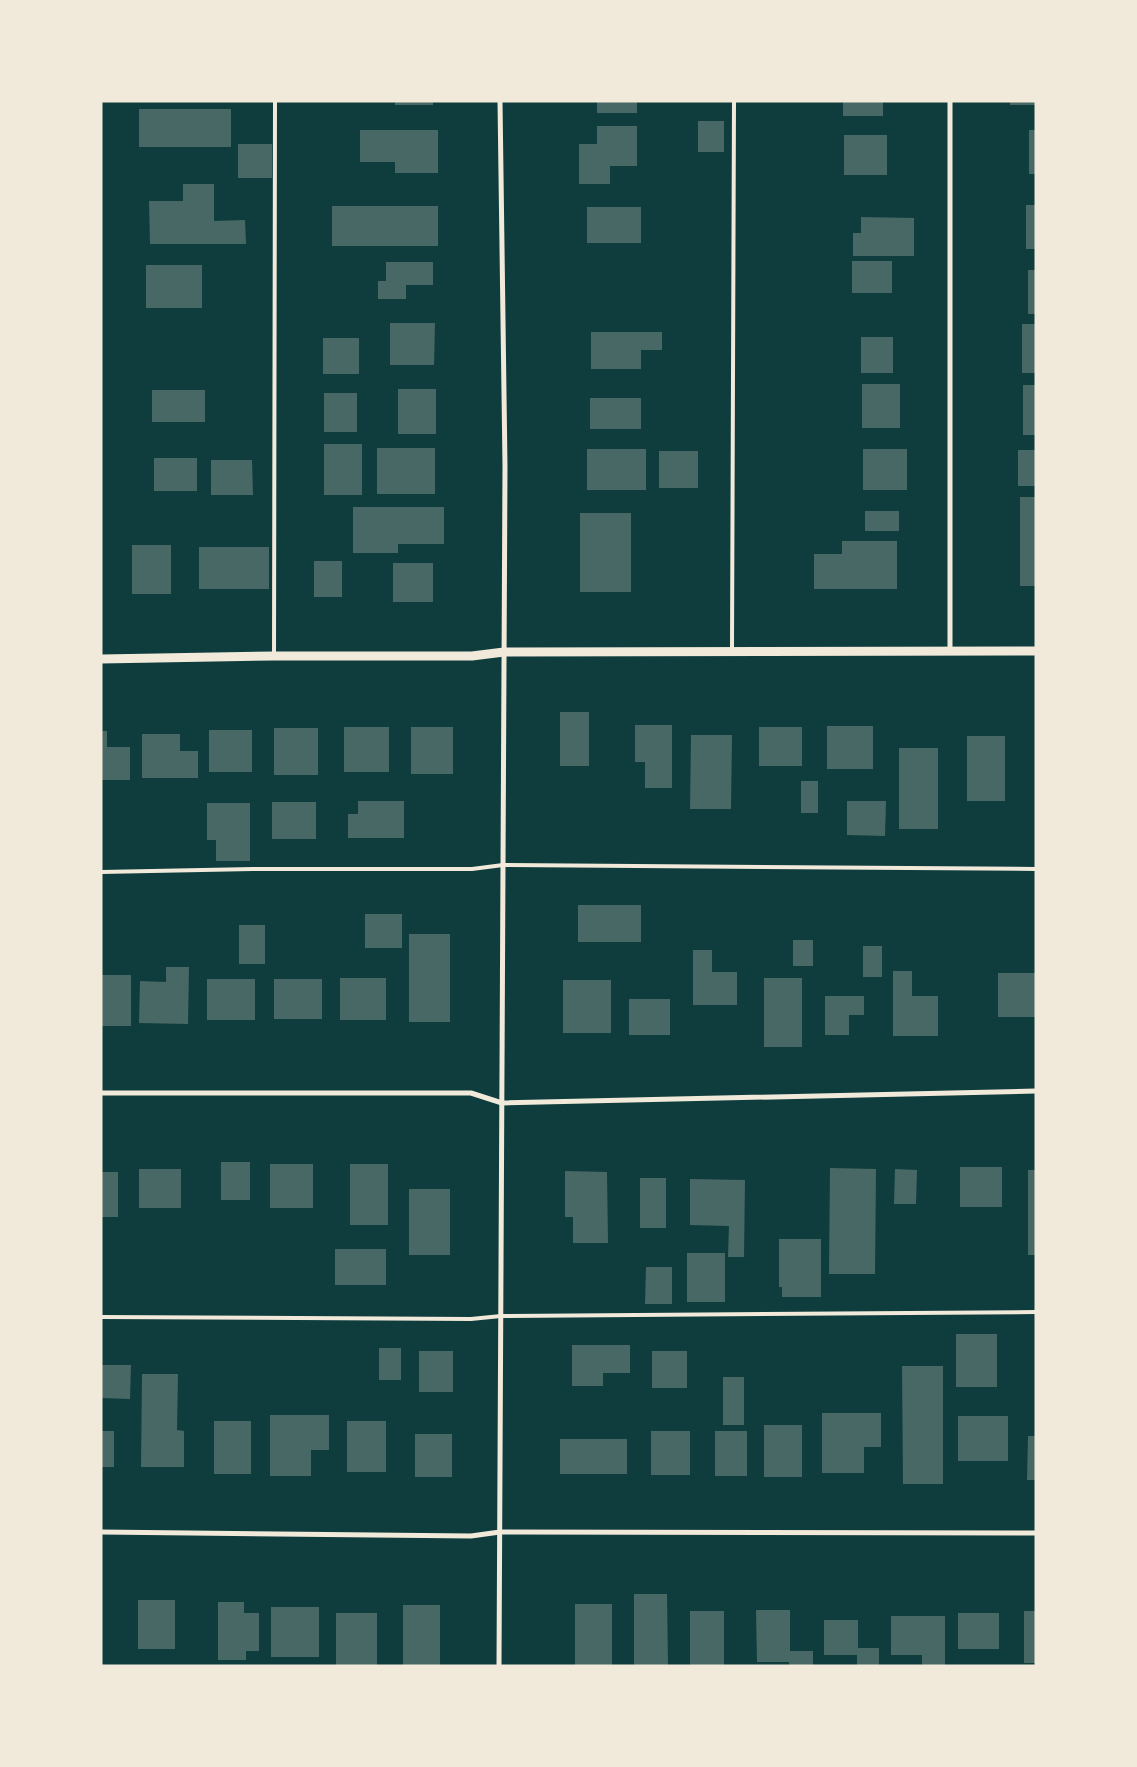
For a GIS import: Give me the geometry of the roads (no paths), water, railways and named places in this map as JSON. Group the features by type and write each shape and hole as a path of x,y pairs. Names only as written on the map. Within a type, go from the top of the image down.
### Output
{"street":[{"path":"499,1666 505,466 500,101"},
{"path":"950,101 950,651"},
{"path":"101,659 274,656 472,656 504,652 1036,651"},
{"path":"101,1093 471,1093 502,1103 1036,1091"},
{"path":"101,1532 471,1536 500,1532 1036,1534"}],"lane":[{"path":"274,656 275,101"},
{"path":"732,651 734,101"},
{"path":"101,872 253,869 472,869 503,866 1036,869"},
{"path":"101,1317 471,1319 501,1316 1036,1312"}]}
